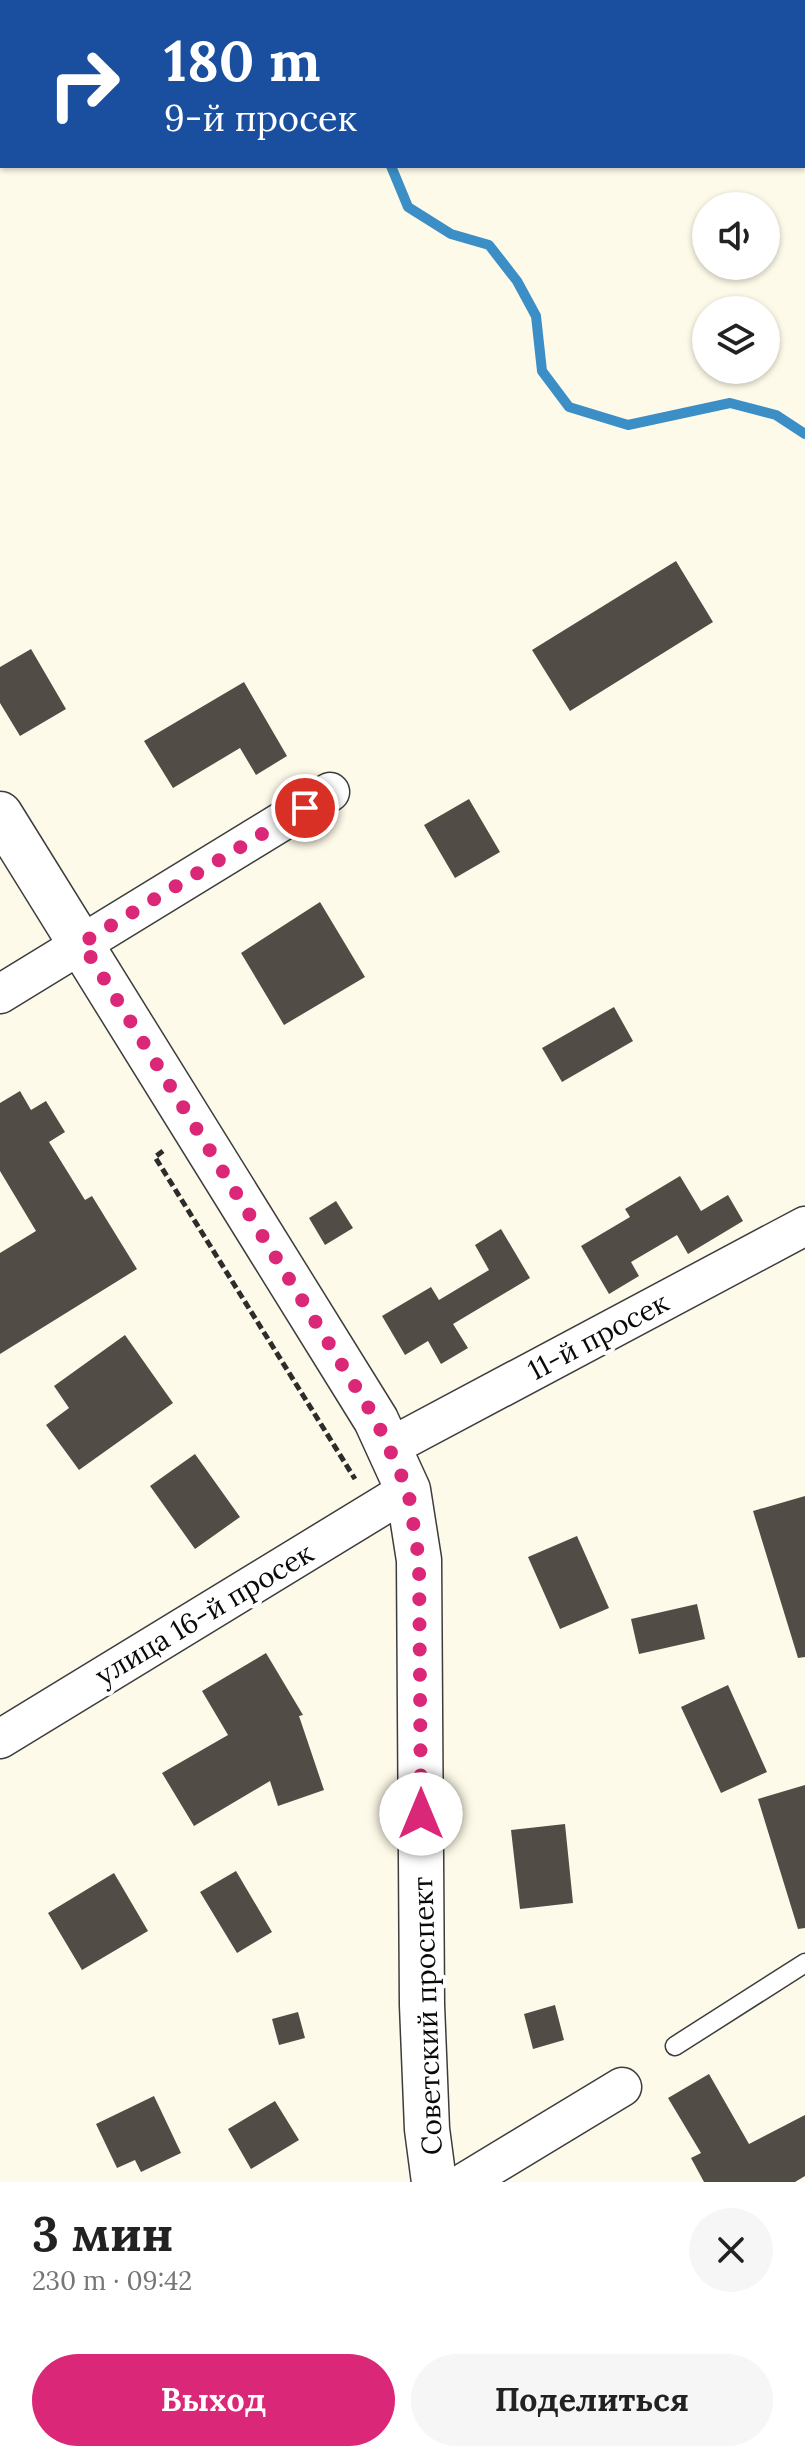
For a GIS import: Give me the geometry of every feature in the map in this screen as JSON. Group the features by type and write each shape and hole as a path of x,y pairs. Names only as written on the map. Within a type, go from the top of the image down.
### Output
{"street":[{"path":"0,994 330,792"},
{"name":"Советский проспект","path":"0,814 390,1447 408,1490 419,1560 422,2005 427,2129 434,2182"},
{"name":"11-й просек","path":"390,1447 805,1226"},
{"name":"улица 16-й просек","path":"0,1739 408,1490"},
{"path":"465,2182 622,2087"}],"lane":[{"path":"675,2046 805,1963"}],"path":[{"path":"197,1130 155,1157 359,1486"}],"building":[{"path":"676,561 713,622 570,711 532,650"},
{"path":"31,649 66,709 20,736 0,703 0,667"},
{"path":"244,682 287,756 256,775 240,748 173,788 144,741"},
{"path":"469,799 500,852 455,878 424,825"},
{"path":"320,902 365,977 284,1025 241,953"},
{"path":"614,1007 633,1041 562,1082 542,1048"},
{"path":"20,1091 31,1110 46,1101 65,1132 49,1142 85,1200 92,1196 137,1269 0,1354 0,1253 36,1231 0,1171 0,1103"},
{"path":"680,1176 701,1211 728,1195 743,1221 688,1254 677,1235 631,1262 639,1276 609,1294 581,1246 630,1217 625,1209"},
{"path":"336,1201 353,1228 325,1245 309,1218"},
{"path":"501,1229 530,1278 453,1324 468,1348 441,1364 428,1341 405,1355 382,1316 431,1287 439,1300 489,1270 475,1245"},
{"path":"125,1335 173,1403 79,1470 46,1425 69,1408 54,1386"},
{"path":"195,1454 240,1517 195,1549 150,1486"},
{"path":"805,1496 805,1657 798,1658 753,1511"},
{"path":"577,1536 609,1608 560,1629 528,1557"},
{"path":"697,1604 705,1639 639,1654 631,1619"},
{"path":"266,1653 303,1715 299,1716 324,1790 278,1806 270,1781 194,1826 162,1773 228,1735 202,1691"},
{"path":"728,1685 767,1772 721,1793 681,1707"},
{"path":"805,1785 805,1928 798,1929 758,1799"},
{"path":"565,1824 573,1903 520,1909 511,1830"},
{"path":"236,1871 272,1932 237,1953 200,1892"},
{"path":"114,1873 148,1931 82,1970 48,1913"},
{"path":"555,2005 564,2040 533,2049 524,2014"},
{"path":"298,2012 305,2038 279,2045 272,2019"},
{"path":"709,2074 749,2144 805,2115 805,2176 795,2182 704,2182 691,2158 701,2153 668,2098"},
{"path":"154,2096 181,2153 141,2172 135,2160 117,2168 96,2124"},
{"path":"275,2101 299,2140 251,2169 228,2129"}],"waterway":[{"path":"392,168 408,207 451,234 489,245 517,281 536,316 542,371 569,407 628,425 730,403 776,415 805,434"}],"route":[{"path":"305,808 82,943 376,1420 408,1490 419,1560 421,1814"}]}
